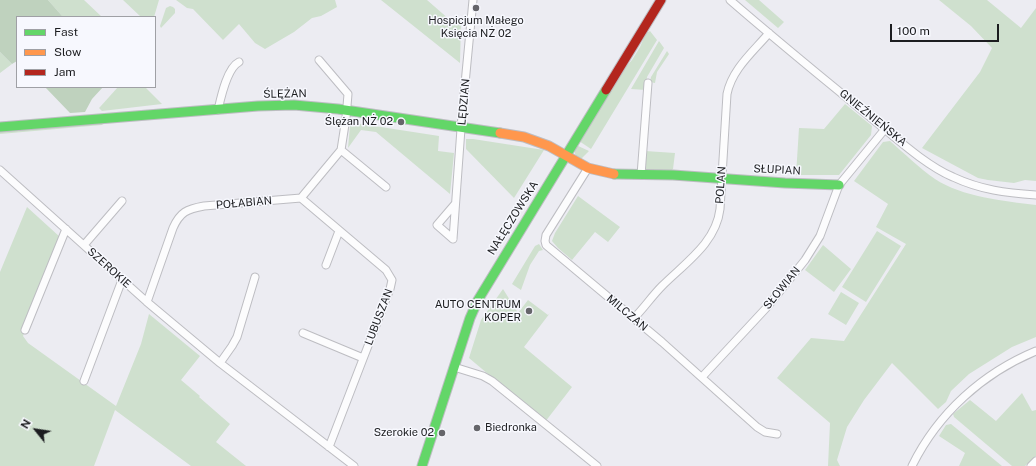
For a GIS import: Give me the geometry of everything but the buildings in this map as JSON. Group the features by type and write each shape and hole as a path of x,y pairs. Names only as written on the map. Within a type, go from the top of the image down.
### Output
{"street":[{"name":"LĘDZIAN","path":"455,203 437,225 453,239 461,127 473,0"},
{"name":"NAŁĘCZOWSKA","path":"422,466 470,318 481,294 661,0"},
{"name":"GNIEŹNIEŃSKA","path":"730,0 885,129 925,160 952,177 969,184 993,191 1036,195"},
{"name":"POLAN","path":"634,318 662,286 702,247 711,236 716,226 719,216 727,94 730,82 736,72 769,33"},
{"path":"301,198 341,150 347,110 348,98 346,92 319,60"},
{"path":"218,110 230,71 234,65 239,62"},
{"path":"641,175 648,83"},
{"name":"ŚLĘŻAN","path":"0,127 294,105 347,110 528,138 545,144 566,155"},
{"path":"839,185 885,129"},
{"path":"341,150 386,188"},
{"name":"SŁUPIAN","path":"566,155 588,168 615,174 673,174 839,185"},
{"name":"MILCZAN","path":"588,168 546,235 546,245 634,318 757,427 765,432 777,434"},
{"name":"SZEROKIE","path":"0,170 147,302 220,363 354,466"},
{"name":"SŁOWIAN","path":"702,377 768,306 806,260 823,230 839,185"},
{"name":"LUBUSZAN","path":"301,198 386,270 390,274 392,280 390,289 329,447"},
{"name":"POŁABIAN","path":"147,302 173,228 179,217 184,213 204,206 301,198"},
{"path":"84,245 122,201"},
{"path":"25,330 66,229"},
{"path":"326,265 340,231"},
{"path":"220,363 237,337 255,277"},
{"path":"84,381 122,280"},
{"path":"303,333 363,358"},
{"path":"912,466 931,435 959,401 987,377 1010,363 1036,351"},
{"path":"454,367 483,376 492,381 597,466"},
{"path":"1031,466 1036,461"}],"green space":[{"path":"0,0 48,0 62,16 16,16 16,62 12,64 0,52"},
{"path":"48,0 84,0 101,16 62,16"},
{"path":"123,0 159,0 154,16 140,16"},
{"path":"176,0 335,0 337,7 321,16 312,18 294,32 265,49 255,43 239,24 223,40 193,9 187,8"},
{"path":"381,0 427,0 450,20 461,21 460,63"},
{"path":"745,0 759,0 784,22 778,28"},
{"path":"939,0 987,0 1021,28 1036,8 1036,181 1025,180 1014,183 978,178 922,148 980,72 992,48 971,26"},
{"path":"170,6 175,9 175,13 161,28 160,26 166,8"},
{"path":"650,31 657,40 591,149 579,141 623,70 632,60 646,33"},
{"path":"659,41 664,48 647,77 646,90 631,89"},
{"path":"667,51 669,54 657,72 655,83 650,82 651,77"},
{"path":"0,52 12,64 0,73"},
{"path":"46,88 102,88 92,99 85,112 70,113"},
{"path":"117,88 146,88 162,104 102,111 99,108"},
{"path":"845,104 872,126 871,135 839,175 796,175 799,128 824,129"},
{"path":"104,123 102,125 0,134 0,131"},
{"path":"355,123 439,136 438,151 454,153 450,194 376,132 361,130 348,148 350,126"},
{"path":"466,139 544,150 514,198 466,149"},
{"path":"890,141 923,170 946,185 970,194 1036,205 1036,337 1012,347 969,374 951,391 946,402 938,409 892,363 864,400 847,427 837,460 840,466 828,466 830,423 777,378 811,338 844,341 906,244 876,227 888,204 854,181 883,142"},
{"path":"576,145 589,151 580,160 575,153"},
{"path":"645,151 675,153 673,169 671,171 645,172"},
{"path":"578,196 620,227 608,242 595,232 572,260 552,241 555,233"},
{"path":"27,207 60,237 23,336 28,343 116,406 141,344 149,314 200,356 181,380 230,424 216,442 246,466 191,466 115,410 94,466 0,466 0,272"},
{"path":"877,231 901,246 866,302 842,287"},
{"path":"539,244 543,250 539,251 530,265 521,290 512,284 535,246"},
{"path":"823,245 851,269 834,292 805,270"},
{"path":"503,289 518,313 528,300 548,315 550,313 524,347 572,387 545,422 469,358 481,320"},
{"path":"841,292 859,303 846,325 828,314"},
{"path":"1022,393 1032,411 1036,410 1036,456 1025,466 1012,466 954,417 953,414 970,400 996,421"},
{"path":"951,424 1002,466 959,466 965,453 939,436 946,425"}],"traffic: fast":[{"path":"422,466 470,318 478,300 606,90"},
{"path":"0,127 258,106 294,105 338,109 500,133"},
{"path":"614,174 673,175 785,183 839,185"}],"traffic: slow":[{"path":"500,133 524,137 549,146 588,168 614,174"}],"traffic: jam":[{"path":"606,90 661,0"}],"place":[{"name":"Hospicjum Małego Księcia NŻ 02","path":"476,8"},
{"name":"Ślężan NŻ 02","path":"401,122"},
{"name":"AUTO CENTRUM KOPER","path":"529,311"},
{"name":"Biedronka","path":"477,428"},
{"name":"Szerokie 02","path":"442,433"}]}
